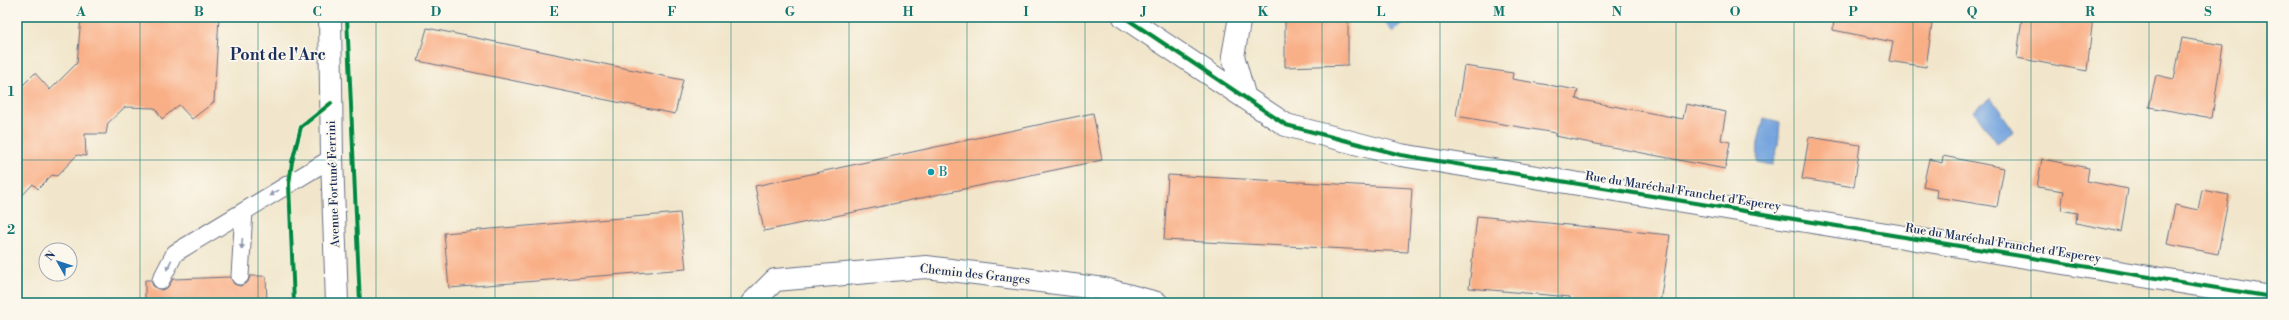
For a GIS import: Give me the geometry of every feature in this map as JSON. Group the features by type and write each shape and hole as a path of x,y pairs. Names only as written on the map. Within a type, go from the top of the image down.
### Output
{"street":[{"name":"Avenue Fortuné Ferrini","path":"330,17 332,158 337,303"},
{"name":"Rue du Maréchal Franchet d'Esperey","path":"1124,17 1286,125 1401,155 2272,297"},
{"path":"1240,17 1233,56 1245,98"},
{"name":"Chemin des Granges","path":"752,303 775,280 926,267 1105,289 1157,303"}],"lane":[{"path":"161,280 174,253 332,158"},
{"path":"240,276 244,211"}],"water":[{"path":"1380,17 1404,17 1407,21 1393,32"},
{"path":"1991,98 2014,131 1997,143 1974,111"},
{"path":"1764,118 1780,122 1778,146 1772,165 1757,162 1758,142"}],"building":[{"path":"81,17 219,17 214,102 192,119 179,105 162,119 155,108 125,107 108,123 106,134 85,134 86,156 77,155 57,176 52,175 38,189 33,184 17,201 17,91 35,73 50,90 77,63"},
{"path":"1285,17 1348,17 1348,65 1285,67"},
{"path":"1834,17 1933,17 1926,67 1889,61 1893,42 1833,30"},
{"path":"2022,17 2093,17 2087,71 2017,58"},
{"path":"427,28 683,80 675,114 418,61"},
{"path":"2182,38 2223,45 2212,118 2149,107 2156,75 2174,79"},
{"path":"1464,66 1513,73 1512,79 1578,90 1576,99 1683,119 1686,104 1726,112 1721,140 1730,142 1725,169 1555,136 1555,133 1456,116"},
{"name":"B","path":"1093,113 1102,160 764,231 755,186"},
{"path":"1809,137 1860,145 1854,187 1802,179"},
{"path":"1943,156 2004,168 1997,207 1936,197 1937,189 1923,186 1929,159 1942,163"},
{"path":"2042,159 2089,168 2087,181 2128,189 2121,232 2076,223 2077,213 2061,210 2064,191 2037,187"},
{"path":"1168,175 1412,188 1408,252 1164,240"},
{"path":"2202,190 2229,195 2218,254 2167,244 2175,205 2198,210"},
{"path":"680,213 686,269 449,288 444,233"},
{"path":"1477,216 1670,235 1660,303 1570,303 1570,297 1469,288"},
{"path":"250,276 266,276 267,303 145,303 145,280 151,280 153,286 161,290 167,288 173,279 230,277 234,284 240,286 248,282"}],"cycle path":[{"path":"347,17 360,303"},
{"path":"1124,17 1286,125 1401,155 2272,297"},
{"path":"294,303 289,184 292,162 301,127 331,103"}],"place":[{"name":"B","path":"931,172"}],"district":[{"name":"Pont de l'Arc","path":"278,54"}]}
